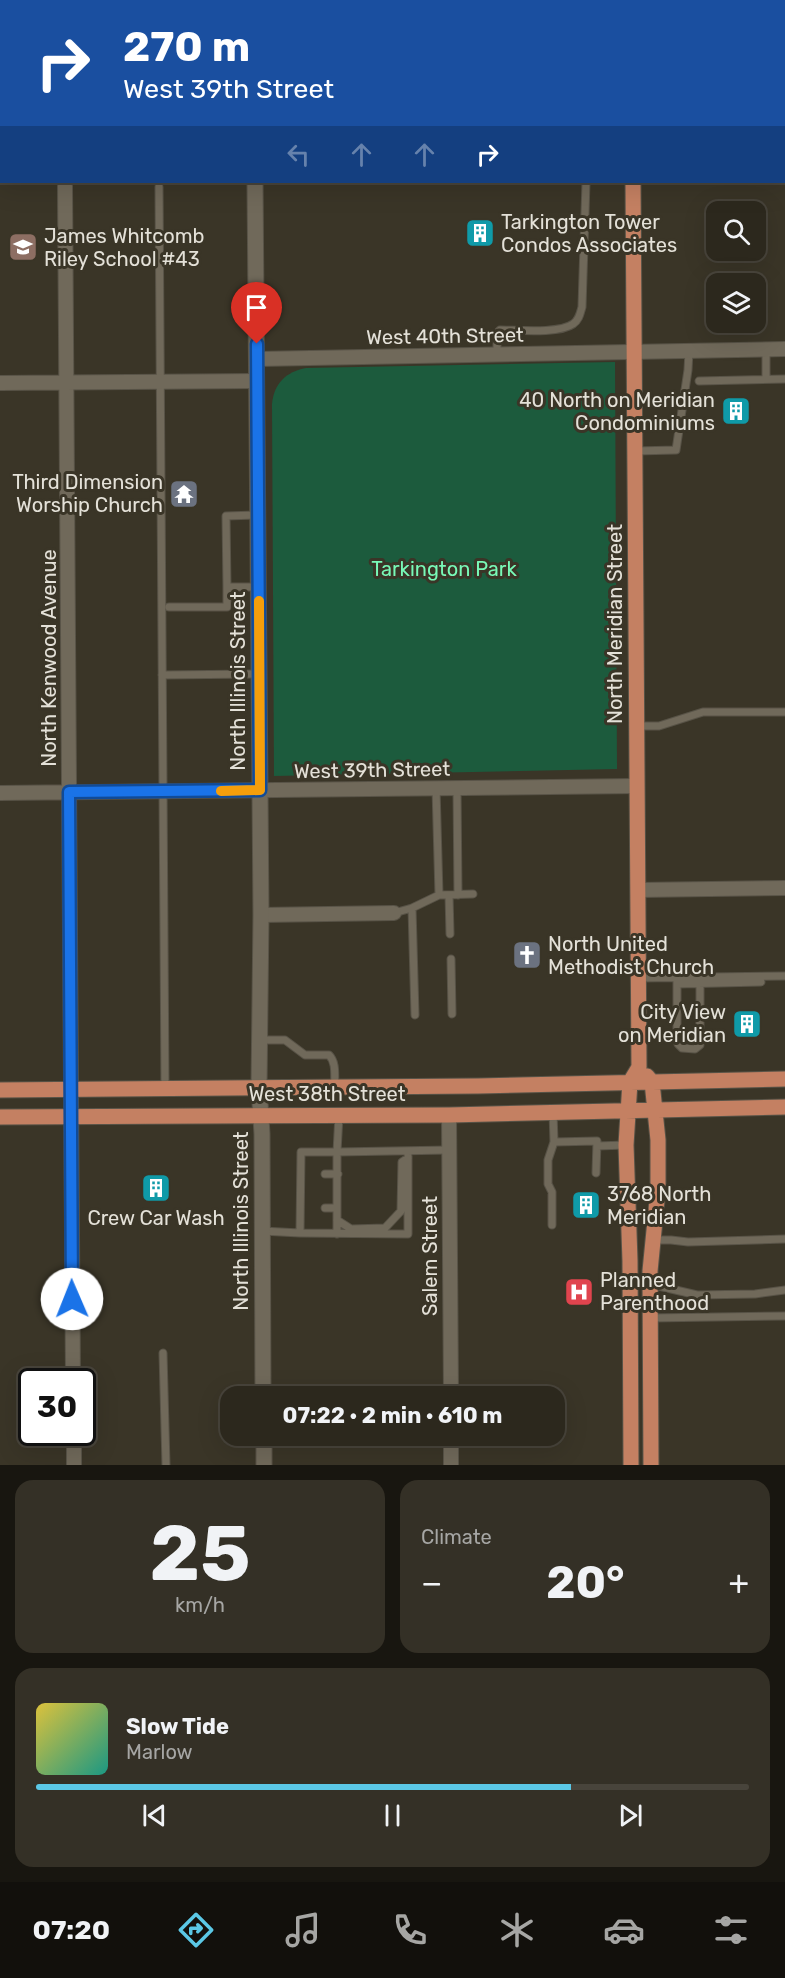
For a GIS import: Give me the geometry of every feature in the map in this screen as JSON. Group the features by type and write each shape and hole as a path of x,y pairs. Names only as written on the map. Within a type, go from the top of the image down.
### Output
{"main road":[{"name":"North Meridian Street","path":"631,1465 630,1262 626,1145 630,1083 639,1067 633,183"},
{"path":"639,1067 652,1083 658,1140 658,1190 650,1284 651,1465"},
{"name":"West 38th Street","path":"0,1090 652,1083 785,1079"},
{"name":"West 38th Street","path":"0,1117 449,1115 785,1107"}],"street":[{"name":"North Illinois Street","path":"255,183 261,915 259,1088 263,1386"},
{"name":"North Kenwood Avenue","path":"65,186 73,1368"},
{"name":"West 40th Street","path":"257,359 785,349"},
{"path":"0,383 257,381"},
{"name":"West 39th Street","path":"0,793 637,786"},
{"path":"638,890 785,888"},
{"path":"261,915 394,913"},
{"name":"Salem Street","path":"449,1115 451,1386"},
{"path":"74,1446 74,1465"},
{"path":"264,1446 264,1465"},
{"path":"451,1446 451,1465"}],"lane":[{"path":"497,355 497,333 500,330 561,329 575,323 579,318 582,307 586,183"},
{"path":"159,187 165,1088"},
{"path":"766,349 766,379"},
{"path":"635,451 676,450 689,351"},
{"path":"699,381 785,379"},
{"path":"169,608 227,607 226,516 259,515"},
{"path":"227,587 259,587"},
{"path":"162,675 259,674"},
{"path":"637,726 659,726 704,712 785,712"},
{"path":"436,788 439,895"},
{"path":"458,788 458,895"},
{"path":"394,913 412,908 439,895 472,894"},
{"path":"449,895 450,934"},
{"path":"412,908 415,1015"},
{"path":"451,959 452,1014"},
{"path":"677,981 785,976"},
{"path":"639,978 700,983 761,982"},
{"path":"677,981 678,1044 682,1048 695,1048 700,1045 700,983"},
{"path":"259,1040 285,1040 305,1055 329,1055 333,1059 335,1087"},
{"path":"552,1225 552,1191 548,1184 548,1160 554,1142 553,1112"},
{"path":"337,1234 339,1114"},
{"path":"554,1142 597,1141 596,1173"},
{"path":"597,1146 626,1145"},
{"path":"300,1233 303,1208 301,1152 408,1154 449,1150"},
{"path":"337,1220 351,1228 385,1228 402,1212 402,1162 408,1154"},
{"path":"262,1231 408,1234 408,1154"},
{"path":"325,1174 338,1174"},
{"path":"326,1208 338,1208"},
{"path":"652,1240 688,1242 785,1239"},
{"path":"650,1284 697,1295 755,1294 785,1290"},
{"path":"650,1318 785,1316"},
{"path":"163,1353 166,1465"}],"green space":[{"name":"Tarkington Park","path":"615,362 617,769 274,776 272,404 278,384 293,372 306,368"}],"slow traffic":[{"path":"221,791 260,790 259,601"}],"place":[{"name":"Tarkington Tower Condos Associates","path":"480,233"},
{"name":"James Whitcomb Riley School #43","path":"23,247"},
{"name":"40 North on Meridian Condominiums","path":"736,411"},
{"name":"Third Dimension Worship Church","path":"184,494"},
{"name":"North United Methodist Church","path":"527,955"},
{"name":"City View on Meridian","path":"747,1024"},
{"name":"Crew Car Wash","path":"156,1188"},
{"name":"3768 North Meridian","path":"586,1205"},
{"name":"Planned Parenthood","path":"579,1292"}],"route":[{"path":"72,1299 69,792 260,790 257,344"}]}
